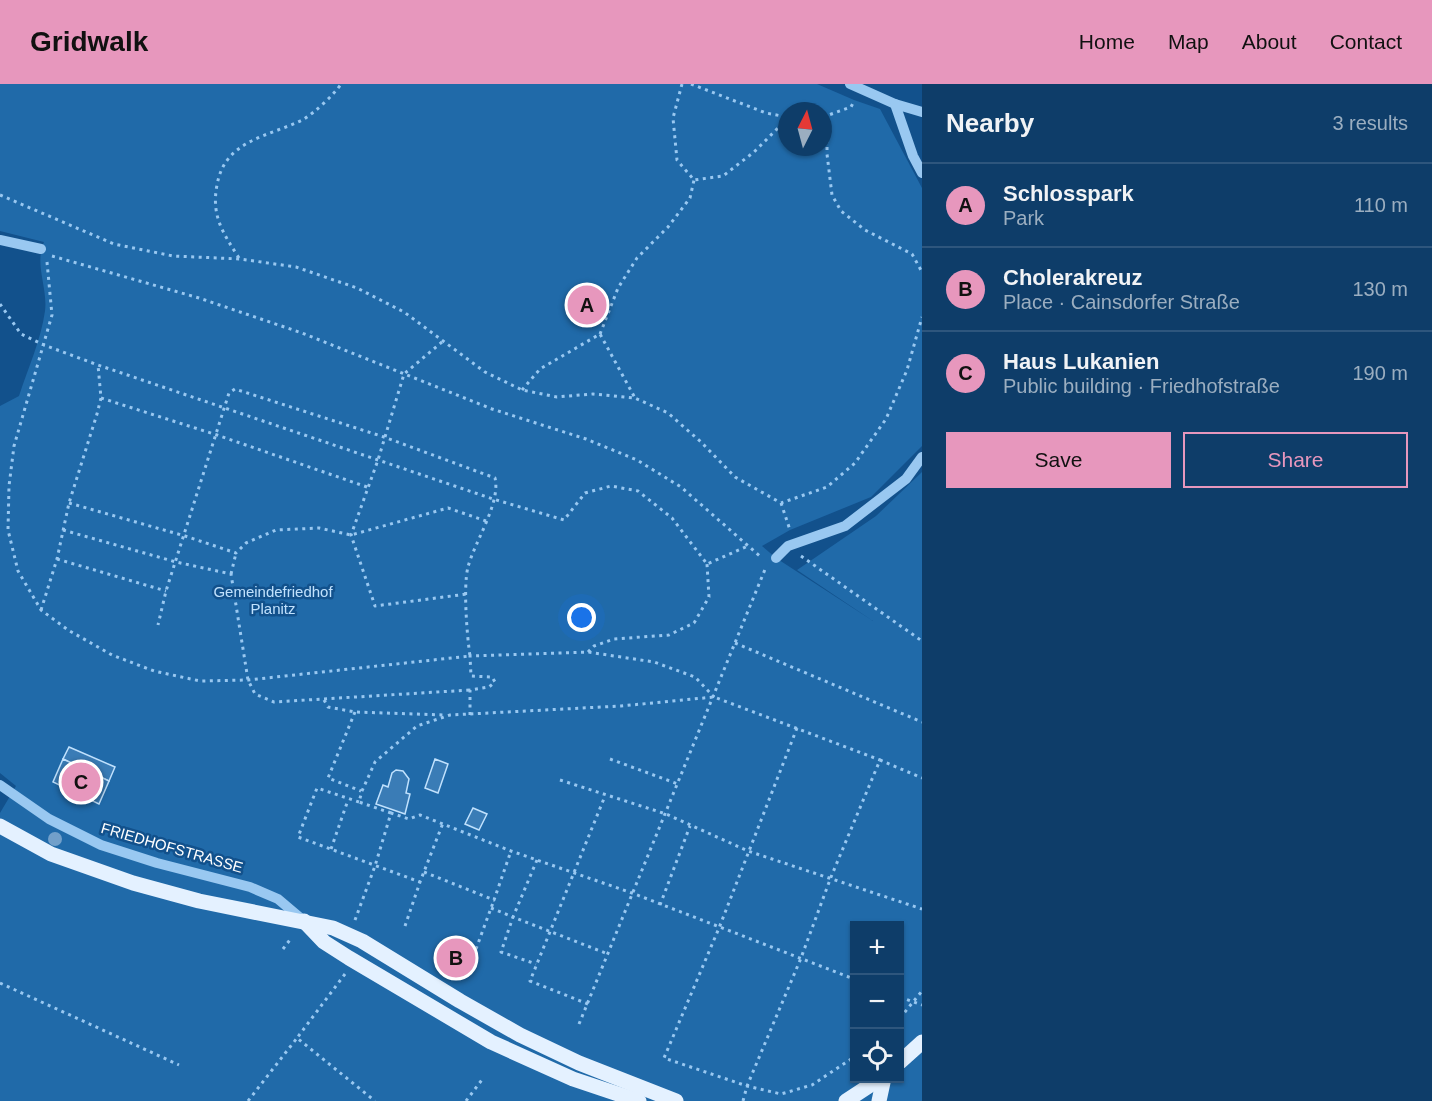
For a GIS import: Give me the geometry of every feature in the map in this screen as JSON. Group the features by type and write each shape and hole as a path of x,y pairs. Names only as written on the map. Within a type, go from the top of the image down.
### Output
{"main road":[{"path":"0,826 51,854 133,883 199,901 333,928 362,941 520,1035 579,1063 676,1101"},
{"path":"304,921 324,942 491,1042 573,1079 639,1101"},
{"path":"904,1058 922,1042"},
{"path":"846,1101 876,1083"},
{"path":"861,1101 877,1083"},
{"path":"879,1083 879,1101"}],"street":[{"path":"854,86 895,104 922,112"},
{"path":"895,104 913,156 922,173"},
{"path":"0,240 41,249"},
{"path":"776,558 788,546 845,525 906,479 922,457"},
{"name":"FRIEDHOFSTRASSE","path":"0,784 49,819 101,845 157,863 250,886 278,899 304,921"}],"path":[{"path":"240,259 221,229 213,202 219,174 231,154 252,141 306,118 342,84"},
{"path":"682,84 673,118 677,160 694,180"},
{"path":"691,84 778,116"},
{"path":"832,115 851,108 854,86"},
{"path":"694,180 723,176 754,152 778,127"},
{"path":"827,156 831,195 841,211 865,230 912,254 922,272"},
{"path":"522,390 540,369 600,334 618,288 637,258 668,227 690,198 694,180"},
{"path":"0,195 114,244 173,256 240,259 296,267 357,288 404,312 485,372 522,390 557,397 594,394 635,398 668,413 701,442 735,477 781,503 790,530 801,542"},
{"path":"579,1024 714,697 768,563 681,487 637,460 586,439 492,409 302,333 199,298 46,254 52,315 14,446 9,486 8,530 18,571 41,610 68,630 112,655 154,671 200,681 248,681 470,656 588,652 654,662 695,677 714,697 922,778"},
{"path":"0,304 21,334 44,345 493,499 564,520 585,493 611,486 638,491 672,518 707,564 709,597 694,623 669,636 614,639 594,646 588,652"},
{"path":"781,503 826,487 855,463 886,419 907,370 922,318"},
{"path":"600,334 635,398"},
{"path":"442,342 404,374 378,460 351,535 375,606 467,594"},
{"path":"41,610 57,559 69,503 101,398 98,365"},
{"path":"158,625 166,591 229,393 236,389 384,437 495,478 497,485 486,521 467,568 471,676 492,677 495,682 489,687 470,690 324,700 274,702 255,694 248,681 231,574 236,553 246,543 276,530 319,528 351,535 448,508 486,521"},
{"path":"101,398 216,435 367,488"},
{"path":"69,503 236,553"},
{"path":"63,530 176,562 231,574"},
{"path":"707,564 748,546"},
{"path":"788,546 922,641"},
{"path":"57,559 166,591"},
{"path":"735,643 922,722"},
{"path":"470,690 470,715"},
{"path":"324,700 328,707 355,712 470,715 621,706 714,697"},
{"path":"355,712 328,778 362,792"},
{"path":"359,802 375,762 417,726 450,715"},
{"path":"797,728 719,928 664,1058 747,1086 781,1094 812,1085 850,1060"},
{"path":"610,759 678,784"},
{"path":"743,1101 747,1086 880,760"},
{"path":"560,780 666,814 748,851 922,909"},
{"path":"420,882 298,837 317,788 409,819 420,815 443,823 511,851 632,893 850,977"},
{"path":"588,1004 530,981 605,796"},
{"path":"331,849 349,800"},
{"path":"357,914 391,813"},
{"path":"405,926 443,823"},
{"path":"660,905 690,826"},
{"path":"476,949 511,851"},
{"path":"536,965 501,952 537,860"},
{"path":"424,872 494,900"},
{"path":"491,909 608,954"},
{"path":"248,1101 355,962"},
{"path":"0,983 179,1065"},
{"path":"904,1013 922,991"},
{"path":"904,999 922,1005"},
{"path":"297,1038 375,1101"},
{"path":"466,1101 484,1077"}],"green space":[{"name":"Gemeindefriedhof Planitz","path":"0,84 817,84 880,109 922,188 922,446 871,497 790,530 762,546 776,558 873,621 797,570 876,516 922,472 922,1101 0,1101 0,813 16,786 0,773 0,406 19,396 41,333 45,294 40,259 44,242 0,231"}],"building":[{"path":"69,747 115,767 109,781 63,759"},
{"path":"63,759 109,781 99,804 53,782"},
{"path":"435,759 448,764 438,793 425,788"},
{"path":"396,770 403,771 409,779 406,793 410,794 405,814 376,804 383,785 388,787 392,773"},
{"path":"473,808 487,814 479,830 465,824"}],"place":[{"name":"Schlosspark","path":"587,305"},
{"name":"Haus Lukanien","path":"81,782"},
{"name":"Cholerakreuz","path":"456,958"}]}
